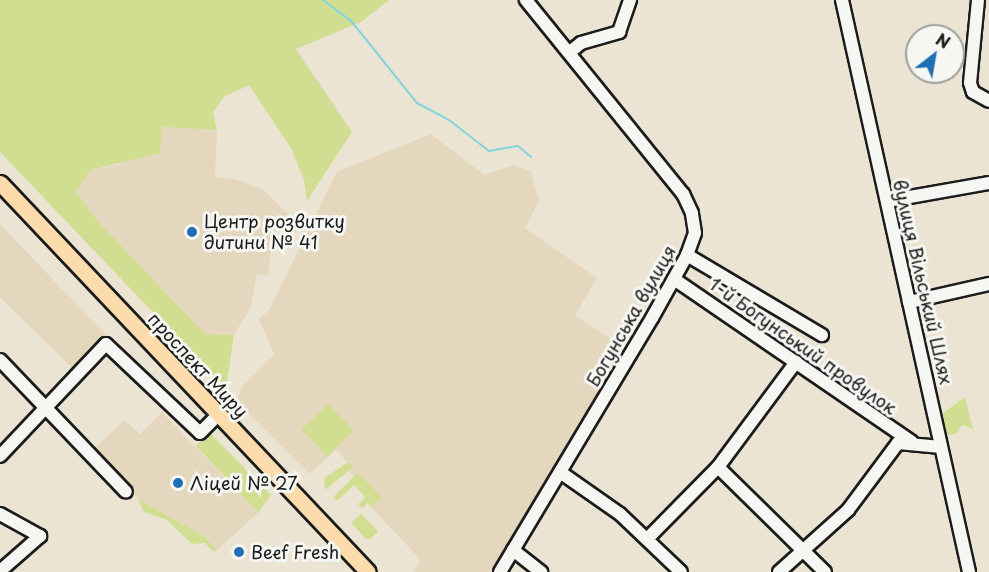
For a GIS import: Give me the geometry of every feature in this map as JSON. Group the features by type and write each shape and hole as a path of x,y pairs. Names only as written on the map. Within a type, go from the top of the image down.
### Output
{"main road":[{"name":"проспект Миру","path":"0,183 368,572"}],"street":[{"name":"Богунська вулиця","path":"500,572 674,279 687,255 695,233 692,213 683,194 526,0"},
{"path":"570,52 581,43 619,32 630,0"},
{"name":"вулиця Вільський Шлях","path":"842,0 969,572"},
{"path":"978,0 970,83 973,92 989,101"},
{"path":"887,201 989,183"},
{"path":"687,255 822,335"},
{"name":"1-й Богунський провулок","path":"674,279 912,442"},
{"path":"909,302 989,284"},
{"path":"0,456 106,344 200,433 218,415"},
{"path":"0,360 126,492"},
{"path":"648,538 718,467 796,362"},
{"path":"779,572 802,549 809,548 848,510 898,443 912,442 941,447"},
{"path":"718,467 825,572"},
{"path":"560,472 621,514 681,572"},
{"path":"0,514 40,536 0,571"},
{"path":"513,550 541,572"}],"shaded area":[{"name":"Центр розвитку дитини № 41","path":"162,127 217,130 215,177 235,179 264,190 288,214 273,235 268,276 257,274 251,307 234,335 205,334 96,219 76,192 91,170 120,164"},
{"path":"431,134 484,175 514,165 531,171 539,201 525,228 597,278 575,315 624,348 491,572 413,572 421,560 371,507 381,498 358,473 354,477 348,471 352,467 336,450 309,474 239,404 238,397 243,385 274,355 259,319 269,310 337,172"},
{"path":"0,224 109,338 78,374 0,297"},
{"name":"Ліцей № 27","path":"162,412 258,513 217,550 204,536 138,499 94,449 124,420 140,434"}],"green space":[{"path":"0,0 389,0 361,22 296,49 352,132 307,201 304,180 291,148 249,85 224,97 213,112 217,130 162,127 160,153 91,170 76,191 96,219 205,334 234,335 226,389 0,152"},
{"path":"965,397 973,429 962,425 956,434 947,435 943,413"},
{"path":"328,404 354,431 327,456 301,430"},
{"path":"209,432 271,495 258,513 196,446"},
{"path":"348,462 353,467 325,490 324,478"},
{"path":"358,473 382,497 371,507 368,503 362,508 358,504 365,497 354,485 337,501 333,497"},
{"path":"138,499 204,536 217,550 214,552 205,543 192,544 167,520 144,512"},
{"path":"361,514 378,531 371,539 366,539 351,523"}],"waterway":[{"path":"323,0 352,22 417,103 449,120 489,151 518,146 531,157"}],"place":[{"name":"Центр розвитку дитини № 41","path":"192,232"},
{"name":"Ліцей № 27","path":"178,483"},
{"name":"Beef Fresh","path":"239,552"}]}
